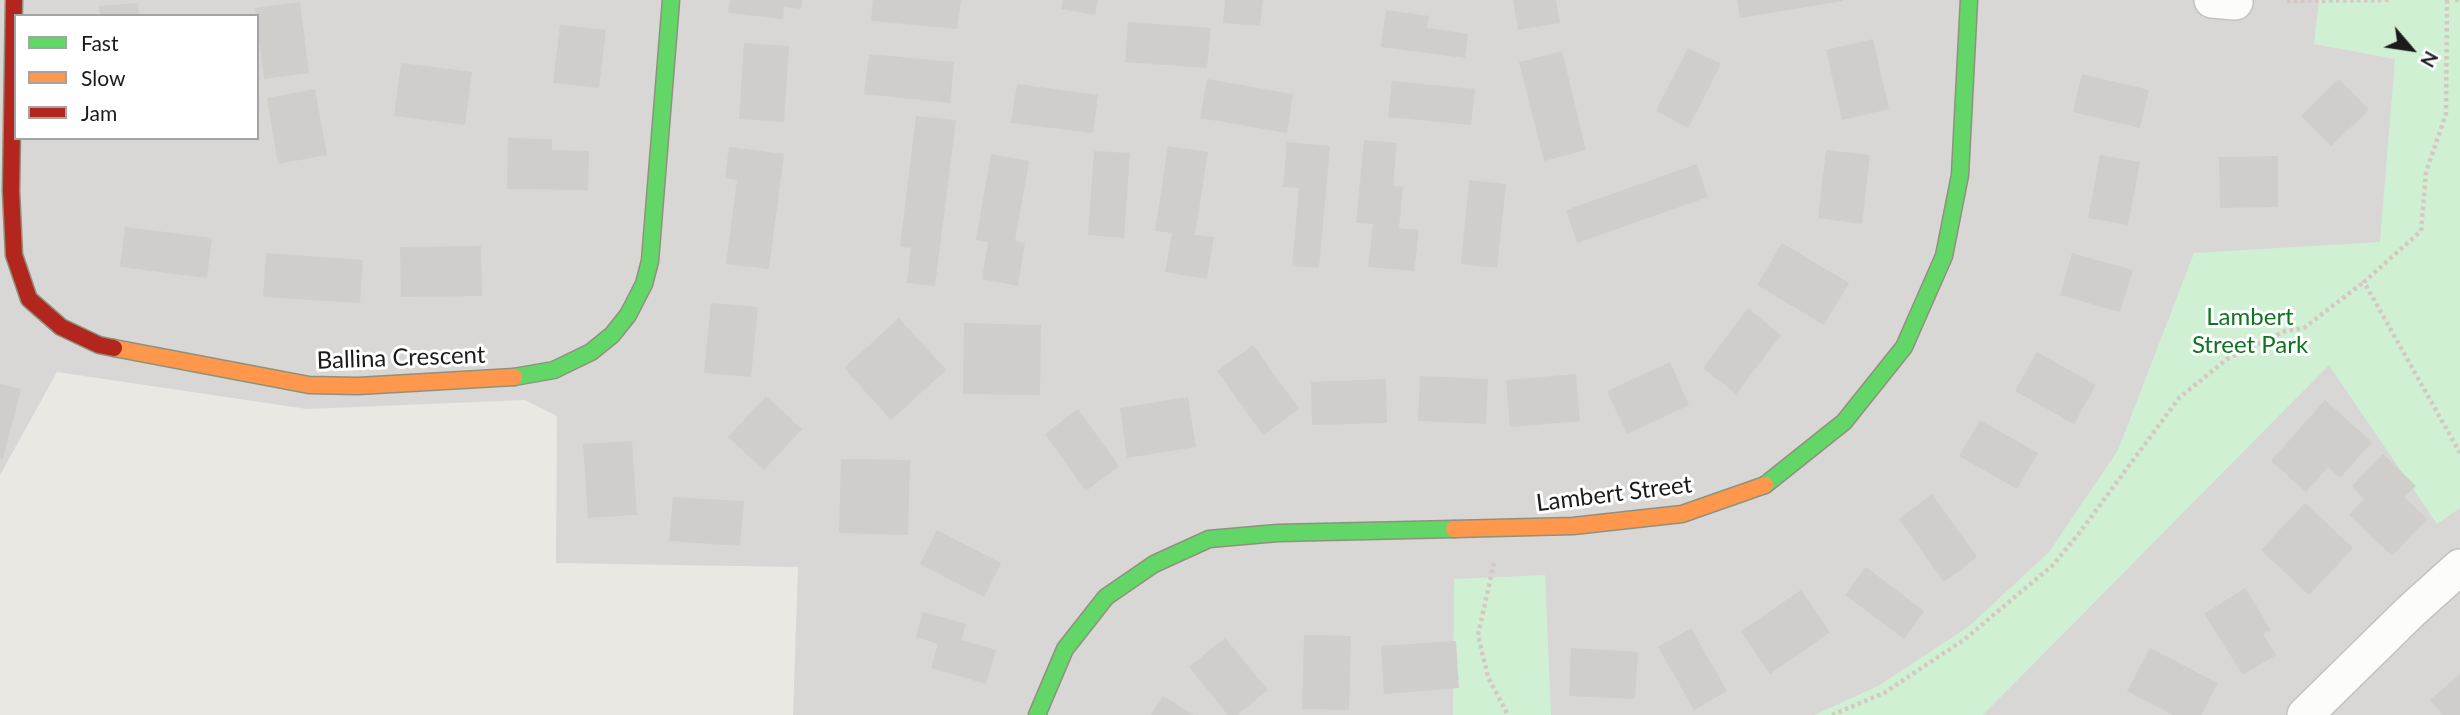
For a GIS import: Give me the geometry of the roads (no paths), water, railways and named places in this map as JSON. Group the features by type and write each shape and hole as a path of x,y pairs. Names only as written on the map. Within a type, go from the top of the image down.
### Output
{"street":[{"name":"Ballina Crescent","path":"14,0 12,217 14,255 29,299 61,327 99,345 309,384 358,386 529,376 575,362 612,335 628,315 644,284 650,261 671,0"},
{"name":"Lambert Street","path":"1037,715 1065,649 1106,597 1154,564 1209,539 1278,533 1573,526 1682,514 1767,484 1844,422 1904,347 1944,256 1960,175 1969,0"},
{"path":"2305,715 2460,567"}],"park label":[{"name":"Lambert Street Park","path":"2250,331"}]}
